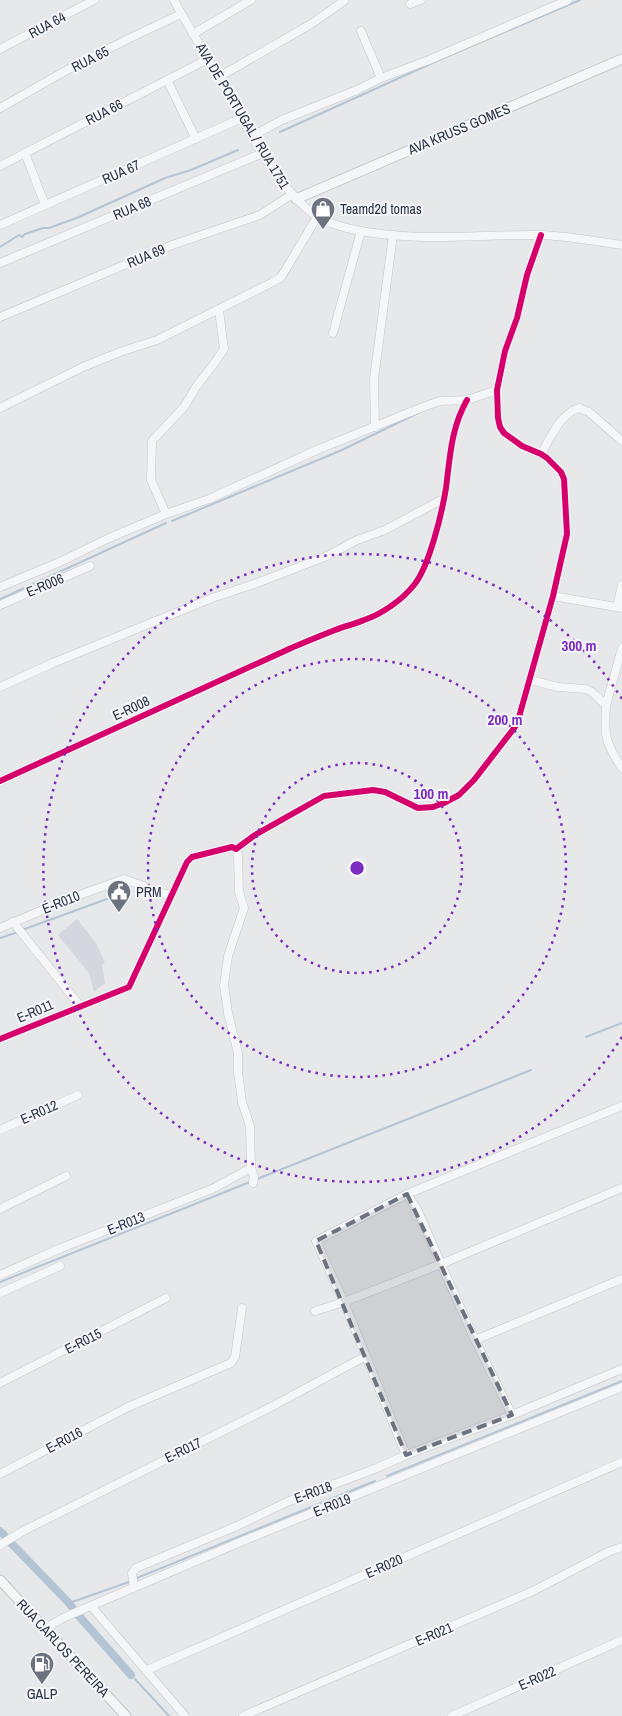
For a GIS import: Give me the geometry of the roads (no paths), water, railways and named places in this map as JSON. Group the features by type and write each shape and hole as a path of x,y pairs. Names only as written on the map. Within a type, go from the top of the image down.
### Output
{"street":[{"name":"RUA 64","path":"0,49 94,0"},
{"name":"AVA DE PORTUGAL / RUA 1751","path":"174,0 263,153 294,197 317,217 338,226 393,235 541,235 562,236 622,245"},
{"path":"193,34 251,0"},
{"path":"410,4 421,0"},
{"path":"252,136 282,120 429,60 548,4 568,0"},
{"path":"219,77 311,24 344,1"},
{"name":"RUA 65","path":"0,108 67,70 181,14"},
{"path":"361,31 381,78"},
{"name":"RUA 66","path":"0,166 208,59"},
{"name":"AVA KRUSS GOMES","path":"294,197 622,59"},
{"path":"167,80 196,139"},
{"name":"RUA 67","path":"0,225 242,118"},
{"path":"25,153 45,205"},
{"name":"RUA 68","path":"0,262 263,153"},
{"name":"RUA 69","path":"0,317 172,245 260,216 294,197"},
{"path":"0,408 83,366 157,340 219,310 281,276 317,217"},
{"path":"333,333 361,231"},
{"path":"375,427 374,380 393,235"},
{"path":"253,1183 250,1126 242,1102 238,1072 238,1053 228,1013 224,985 228,956 244,908 239,892 238,855 236,849 255,835 324,796 372,790 384,792 418,808 433,807 459,795 474,780 515,727 519,718 553,596 567,534 565,491 561,472 541,454 522,446 504,433 498,418 497,390 504,352 517,318 526,275 541,235"},
{"path":"166,514 151,480 152,441 184,407 224,349 219,310"},
{"path":"0,587 166,514 209,499 319,449 440,401 467,400 497,390"},
{"name":"E-R008","path":"0,781 272,656 378,614 405,594 415,584 424,568 443,499 455,426 467,400"},
{"path":"541,454 563,418 571,411 579,408 588,412 622,441"},
{"path":"0,687 53,663 212,598 327,556 356,540 385,530 443,499"},
{"name":"E-R006","path":"0,605 90,566"},
{"path":"553,596 620,608 622,585"},
{"path":"622,648 606,706 606,738 622,768"},
{"path":"530,680 558,688 586,689 592,692 606,706"},
{"name":"E-R011","path":"0,1039 129,987 187,862 192,857 232,847 236,849"},
{"name":"E-R010","path":"0,928 71,898 124,879 171,896"},
{"path":"13,922 80,1006"},
{"name":"E-R012","path":"0,1130 78,1095"},
{"path":"406,1455 344,1302 316,1241 408,1194 622,1106"},
{"name":"E-R013","path":"0,1276 61,1248 212,1188 251,1168"},
{"path":"0,1209 66,1176"},
{"path":"316,1311 441,1264 622,1188"},
{"path":"408,1194 418,1211 475,1340 512,1415"},
{"path":"0,1293 60,1266"},
{"path":"475,1340 622,1279"},
{"name":"E-R015","path":"0,1383 166,1298"},
{"name":"E-R016","path":"0,1474 128,1407 231,1363 235,1357 242,1308"},
{"name":"E-R017","path":"0,1545 23,1531 269,1408 366,1356"},
{"name":"E-R018","path":"134,1587 132,1573 136,1568 237,1526 287,1502 512,1415 622,1369"},
{"name":"E-R019","path":"44,1629 65,1617 238,1543 622,1386"},
{"name":"E-R020","path":"147,1670 622,1462"},
{"path":"377,1468 384,1484"},
{"name":"E-R021","path":"244,1716 533,1591 608,1552 622,1547"},
{"name":"RUA CARLOS PEREIRA","path":"0,1580 126,1716"},
{"path":"91,1606 185,1716"},
{"name":"E-R022","path":"452,1716 622,1640"}],"waterway":[{"path":"280,132 439,60 580,0"},
{"path":"0,247 19,235 22,237 25,234 79,217 165,178 191,170 238,150"},
{"path":"172,521 342,450 418,413"},
{"path":"0,599 166,523"},
{"path":"22,930 107,899"},
{"path":"0,938 18,932"},
{"path":"586,1037 622,1023"},
{"path":"257,1179 531,1070"},
{"path":"0,1282 250,1182"},
{"path":"387,1476 622,1381"},
{"path":"137,1578 375,1481"},
{"path":"0,1531 4,1535"},
{"path":"10,1542 74,1610"},
{"path":"69,1603 129,1582"},
{"path":"78,1615 131,1675"},
{"path":"135,1679 169,1716"}],"place":[{"name":"Teamd2d tomas","path":"323,230"},
{"name":"PRM","path":"119,913"},
{"name":"GALP","path":"42,1685"}]}
